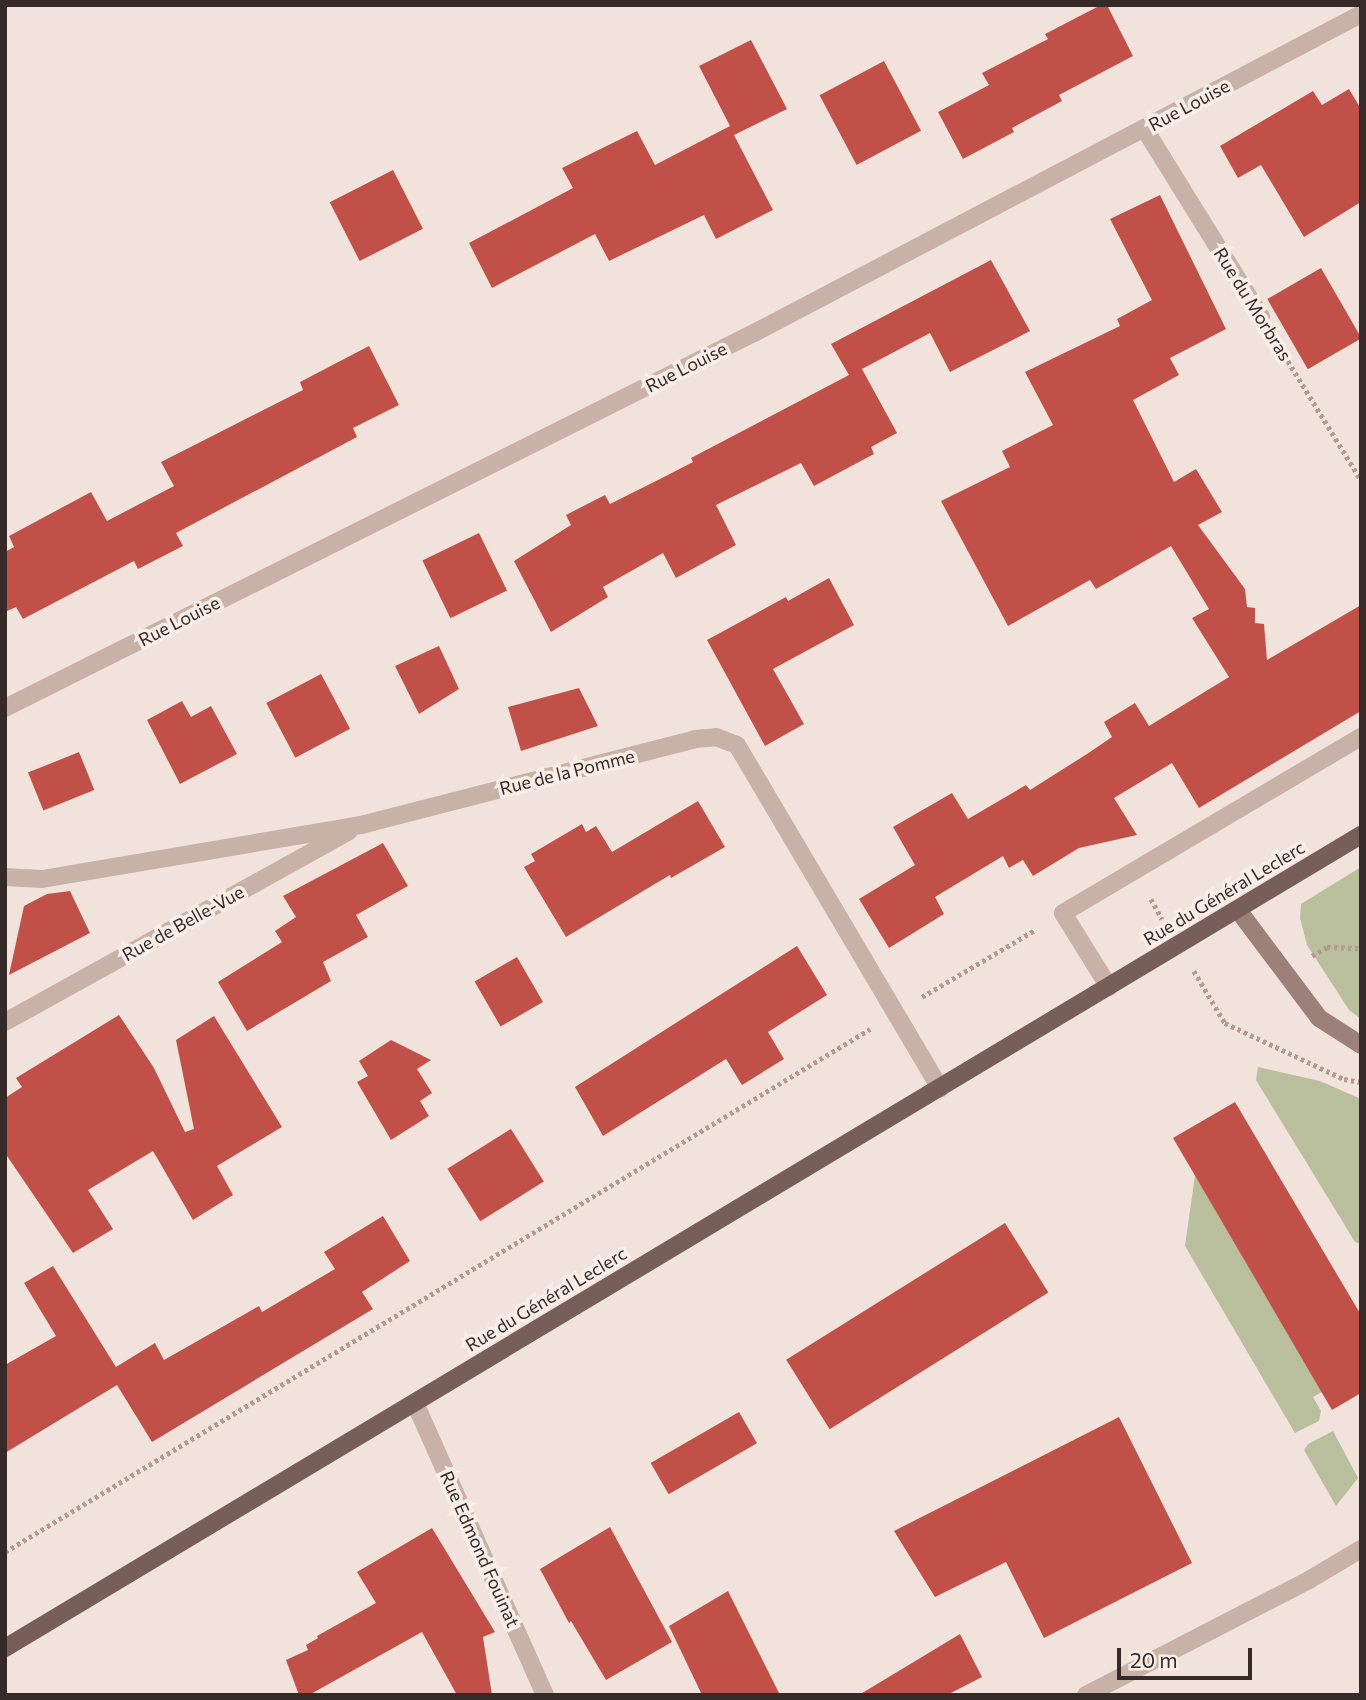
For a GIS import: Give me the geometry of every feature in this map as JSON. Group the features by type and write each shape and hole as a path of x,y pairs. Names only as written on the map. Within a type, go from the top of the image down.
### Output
{"main road":[{"name":"Rue du Général Leclerc","path":"5,1648 1361,835"}],"street":[{"name":"Rue Louise","path":"5,708 754,333 1361,14"},
{"name":"Rue du Morbras","path":"1144,128 1261,317"},
{"name":"Rue de la Pomme","path":"5,877 42,879 361,825 695,739 716,737 737,745 940,1088"},
{"path":"1109,987 1063,913 1361,737"},
{"name":"Rue de Belle-Vue","path":"5,1022 361,825"},
{"path":"1238,910 1319,1018 1361,1045"},
{"name":"Rue Edmond Fouinat","path":"415,1403 545,1695"},
{"path":"1086,1695 1310,1580 1361,1549"}],"path":[{"name":"Rue du Morbras","path":"1261,317 1361,480"},
{"path":"914,1002 1063,913"},
{"path":"1285,973 1327,947 1361,948"},
{"path":"1194,971 1225,1023 1344,1079 1361,1082"},
{"path":"5,1552 880,1023"}],"green space":[{"path":"1361,867 1361,1019 1349,1010 1307,945 1300,918 1301,904"},
{"path":"1258,1067 1320,1081 1361,1099 1361,1244 1355,1242 1256,1080"},
{"path":"1195,1175 1322,1392 1313,1397 1321,1411 1319,1421 1295,1433 1185,1246"},
{"path":"1333,1431 1358,1478 1336,1506 1304,1450 1308,1444"}],"building":[{"path":"1101,5 1107,5 1133,56 1059,95 1062,101 1012,128 1014,132 963,159 938,112 989,85 982,73 1048,39 1045,34"},
{"path":"751,40 787,109 734,135 773,210 716,239 704,215 609,261 595,234 492,288 469,243 573,188 562,168 637,131 655,165 730,126 699,66"},
{"path":"884,61 921,131 857,165 820,95"},
{"path":"1349,89 1361,109 1361,202 1304,237 1261,165 1238,178 1220,146 1313,91 1322,105"},
{"path":"393,170 423,229 360,261 330,202"},
{"path":"1160,195 1226,329 1170,358 1179,375 1133,400 1174,482 1196,469 1222,512 1198,525 1245,589 1247,607 1255,608 1255,623 1264,624 1267,660 1361,605 1361,711 1199,808 1172,763 1114,798 1137,835 1079,848 1033,876 1023,860 1009,868 1003,856 935,897 944,914 889,948 859,899 915,865 893,827 952,793 968,819 1026,785 1030,790 1112,737 1104,722 1135,703 1149,726 1229,677 1192,618 1209,609 1171,546 1096,589 1090,580 1008,626 941,501 1010,467 1002,451 1053,425 1025,372 1120,326 1117,319 1152,300 1110,219"},
{"path":"991,260 1030,331 950,372 930,333 862,369 897,433 871,447 874,454 814,486 801,463 716,505 736,545 676,578 663,553 603,587 608,597 551,632 514,561 571,525 566,515 605,495 610,504 693,462 691,458 849,375 831,344"},
{"path":"1321,268 1361,338 1308,369 1267,299"},
{"path":"369,346 399,405 353,428 357,437 176,533 183,546 138,569 134,561 23,619 16,607 5,612 5,552 14,547 9,536 91,492 107,521 174,486 161,462 303,390 300,382"},
{"path":"479,533 507,591 450,618 422,561"},
{"path":"829,578 854,625 773,669 804,724 765,746 707,640 786,597 788,601"},
{"path":"439,646 459,689 419,714 395,666"},
{"path":"321,674 350,729 295,758 266,703"},
{"path":"579,688 598,726 521,751 508,707"},
{"path":"182,701 191,717 211,706 237,754 180,784 147,720"},
{"path":"79,752 94,790 43,811 28,773"},
{"path":"698,801 725,847 671,878 670,875 566,937 524,867 535,861 531,854 582,824 586,832 596,826 612,852"},
{"path":"383,843 408,886 356,915 368,937 323,962 331,981 247,1031 218,982 282,942 275,931 296,917 283,896"},
{"path":"70,891 90,933 9,975 24,906 47,894"},
{"path":"797,946 827,995 768,1032 784,1059 742,1085 726,1059 603,1136 575,1087"},
{"path":"517,957 543,1002 501,1027 475,982"},
{"path":"119,1015 154,1068 185,1132 194,1129 176,1040 214,1016 282,1127 217,1166 233,1195 193,1220 153,1151 88,1190 113,1229 73,1253 5,1153 5,1098 22,1087 16,1078"},
{"path":"391,1040 431,1060 417,1069 432,1093 420,1101 429,1116 391,1140 357,1082 368,1076 359,1061"},
{"path":"1235,1102 1361,1315 1361,1393 1332,1410 1173,1138"},
{"path":"511,1129 544,1182 480,1221 447,1169"},
{"path":"383,1216 410,1261 362,1292 373,1309 152,1442 117,1385 5,1453 5,1365 56,1336 24,1283 53,1266 116,1367 155,1343 164,1360 259,1306 262,1312 335,1269 324,1252"},
{"path":"1005,1223 1048,1293 830,1429 786,1360"},
{"path":"739,1412 757,1443 669,1494 651,1463"},
{"path":"1119,1417 1192,1563 1044,1638 1006,1562 935,1597 894,1531"},
{"path":"610,1527 672,1642 606,1680 571,1621 569,1623 540,1569"},
{"path":"432,1528 495,1632 483,1637 492,1695 457,1695 422,1632 309,1695 299,1695 286,1660 308,1650 306,1645 318,1638 317,1636 376,1603 357,1572"},
{"path":"728,1591 780,1695 702,1695 669,1626"},
{"path":"960,1634 982,1677 947,1695 859,1695"}]}
